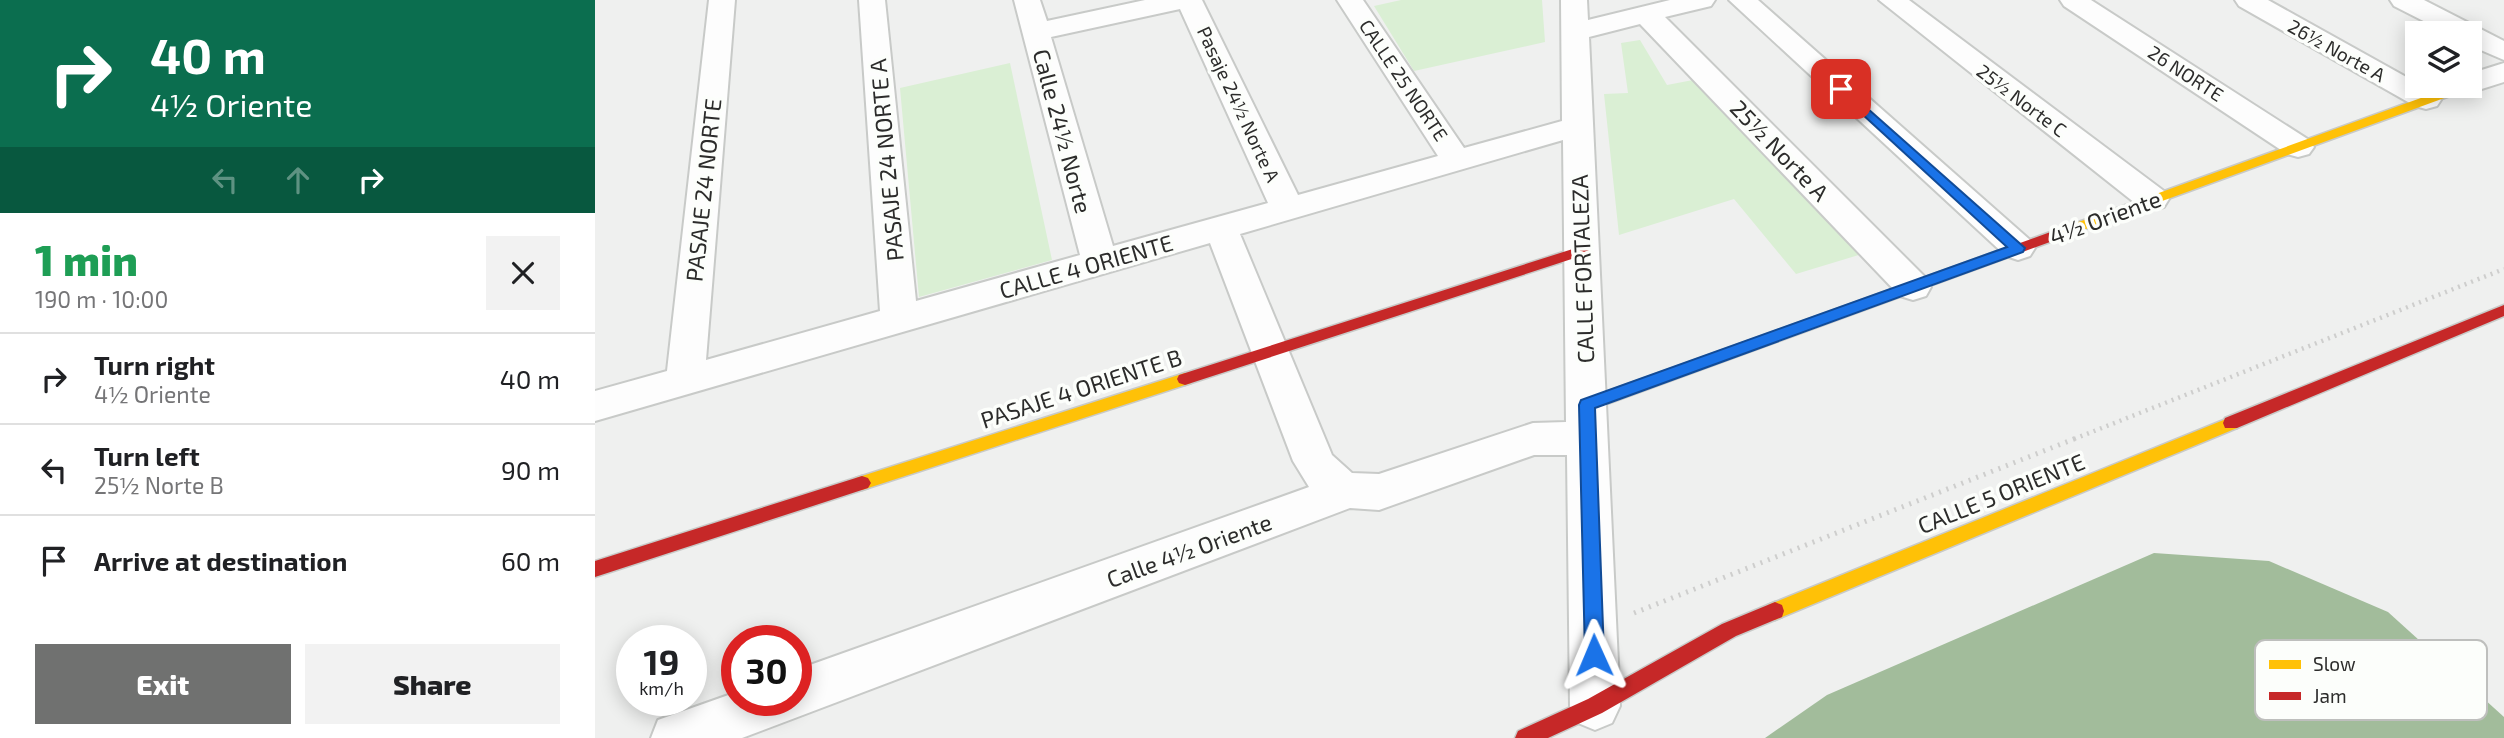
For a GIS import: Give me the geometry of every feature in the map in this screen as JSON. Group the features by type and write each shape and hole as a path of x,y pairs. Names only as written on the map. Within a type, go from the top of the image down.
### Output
{"street":[{"name":"PASAJE 24 NORTE","path":"685,381 722,0"},
{"name":"PASAJE 24 NORTE A","path":"872,0 899,320"},
{"name":"Calle 24½ Norte","path":"1027,0 1100,263"},
{"path":"1036,32 1182,0"},
{"name":"Pasaje 24½ Norte A","path":"1189,0 1288,209"},
{"name":"CALLE 25 NORTE","path":"1350,0 1457,161"},
{"path":"1575,16 1646,14 1702,0"},
{"path":"1742,0 2018,248"},
{"name":"25½ Norte C","path":"1892,0 2152,199"},
{"name":"26 NORTE","path":"2073,0 2298,146"},
{"name":"26½ Norte A","path":"2248,0 2426,100"},
{"path":"2403,0 2443,21"},
{"name":"25½ Norte A","path":"1646,14 1913,287"},
{"name":"CALLE FORTALEZA","path":"1575,16 1595,706"},
{"path":"2482,41 2504,52"},
{"name":"4½ Oriente","path":"2482,80 2504,72"},
{"name":"4½ Oriente","path":"1587,421 1913,287 2431,98"},
{"name":"CALLE 4 ORIENTE","path":"595,406 1578,126"},
{"path":"1221,228 1321,474 1332,484 1347,490"},
{"name":"PASAJE 4 ORIENTE B","path":"595,569 1582,251"},
{"name":"CALLE 5 ORIENTE","path":"1525,738 1595,706 1729,630 2504,310"},
{"name":"Calle 4½ Oriente","path":"812,688 1305,508 1347,490 1379,492 1587,421"},
{"path":"676,738 736,716"}],"path":[{"path":"1594,629 2504,269"}],"shaded area":[{"path":"1401,0 1542,0 1545,42 1414,71 1374,6"},
{"path":"1640,40 1667,85 1693,80 1862,254 1796,274 1734,199 1619,235 1604,94 1628,93 1621,43"},
{"path":"1010,63 1052,260 919,297 900,88"},
{"path":"2154,553 2269,561 2388,612 2419,640 2255,640 2255,720 2487,720 2487,702 2504,717 2504,738 1765,738 1827,695"}],"traffic: slow":[{"path":"2056,235 2432,98"},
{"path":"862,483 1185,379"},
{"path":"1775,611 2231,423"}],"traffic: jam":[{"path":"1587,405 2056,235"},
{"path":"1185,379 1582,251"},
{"path":"2231,423 2504,310"},
{"path":"595,569 862,483"},
{"path":"1525,738 1595,706 1729,630 1775,611"}],"route":[{"path":"1594,655 1587,405 2018,248 1841,89"}]}
